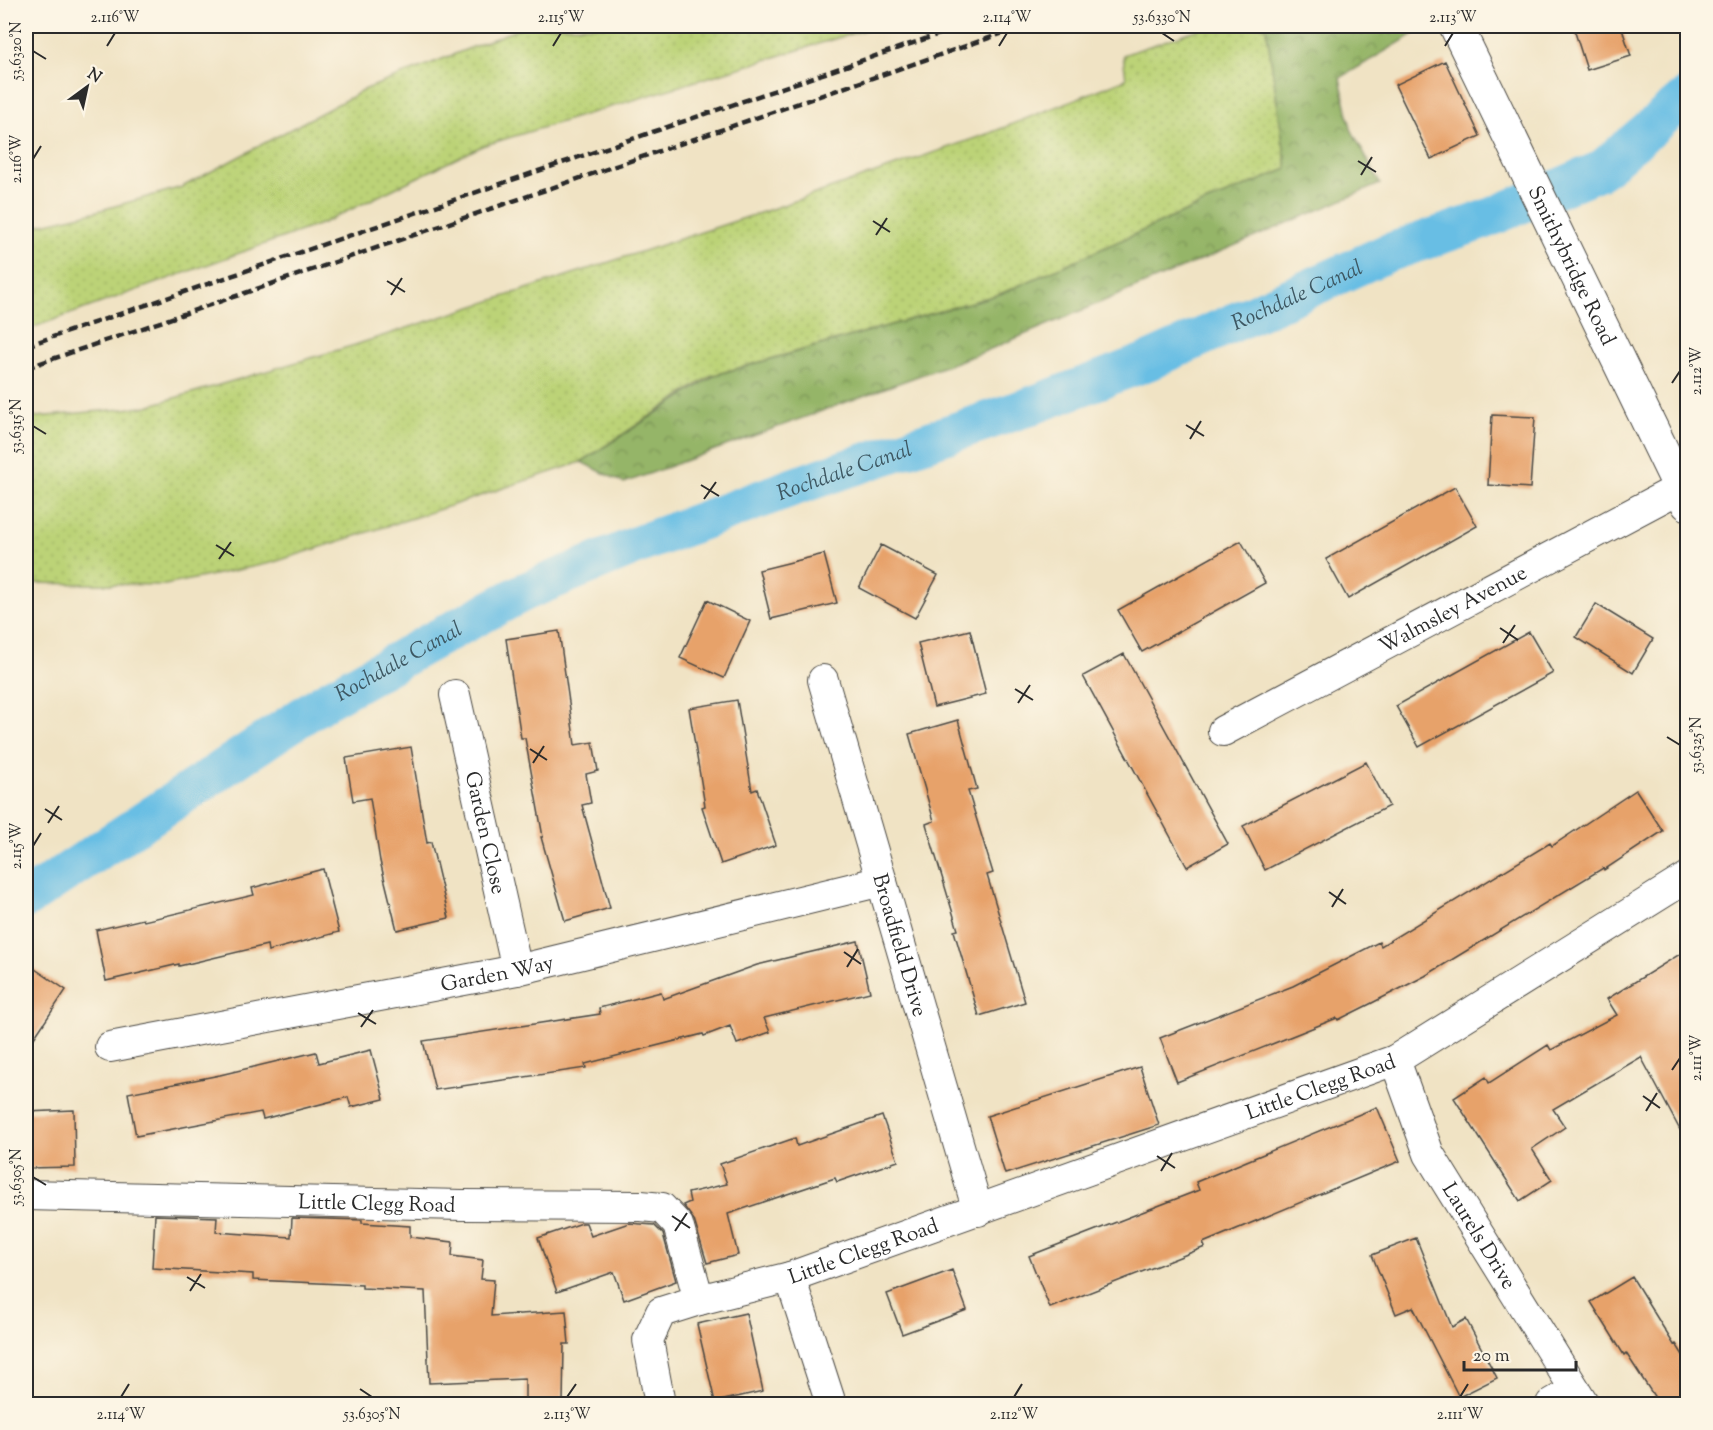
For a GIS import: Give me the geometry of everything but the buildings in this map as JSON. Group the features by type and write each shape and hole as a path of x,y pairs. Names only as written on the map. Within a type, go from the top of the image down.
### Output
{"street":[{"name":"Smithybridge Road","path":"1456,26 1684,496"},
{"name":"Walmsley Avenue","path":"1223,731 1684,496"},
{"name":"Broadfield Drive","path":"823,680 978,1211"},
{"name":"Garden Close","path":"455,695 517,970"},
{"name":"Little Clegg Road","path":"26,1195 662,1208 678,1225 699,1300 790,1277 1395,1060 1688,877"},
{"name":"Garden Way","path":"110,1047 517,970 882,880"},
{"name":"Laurels Drive","path":"1395,1060 1429,1154 1570,1400"},
{"path":"790,1277 831,1404"},
{"path":"660,1404 648,1340 661,1312 699,1300"}],"green space":[{"path":"526,26 877,26 482,146 323,223 26,330 26,228 94,212 182,187 366,89"},
{"path":"1208,26 1266,26 1287,169 1000,294 710,376 581,462 447,507 271,563 165,585 26,583 26,418 144,407 355,345 766,211 990,133 1126,79 1123,55"},
{"path":"1266,26 1423,26 1424,28 1340,78 1351,129 1380,184 981,353 624,483 581,462 715,375 1000,294 1287,169"}],"waterway":[{"name":"Rochdale Canal","path":"26,899 325,701 524,592 645,542 793,487 1028,407 1149,361 1385,254 1484,220 1601,170 1688,96"}],"railway":[{"path":"26,346 963,26"},
{"path":"26,368 1024,26"}]}
